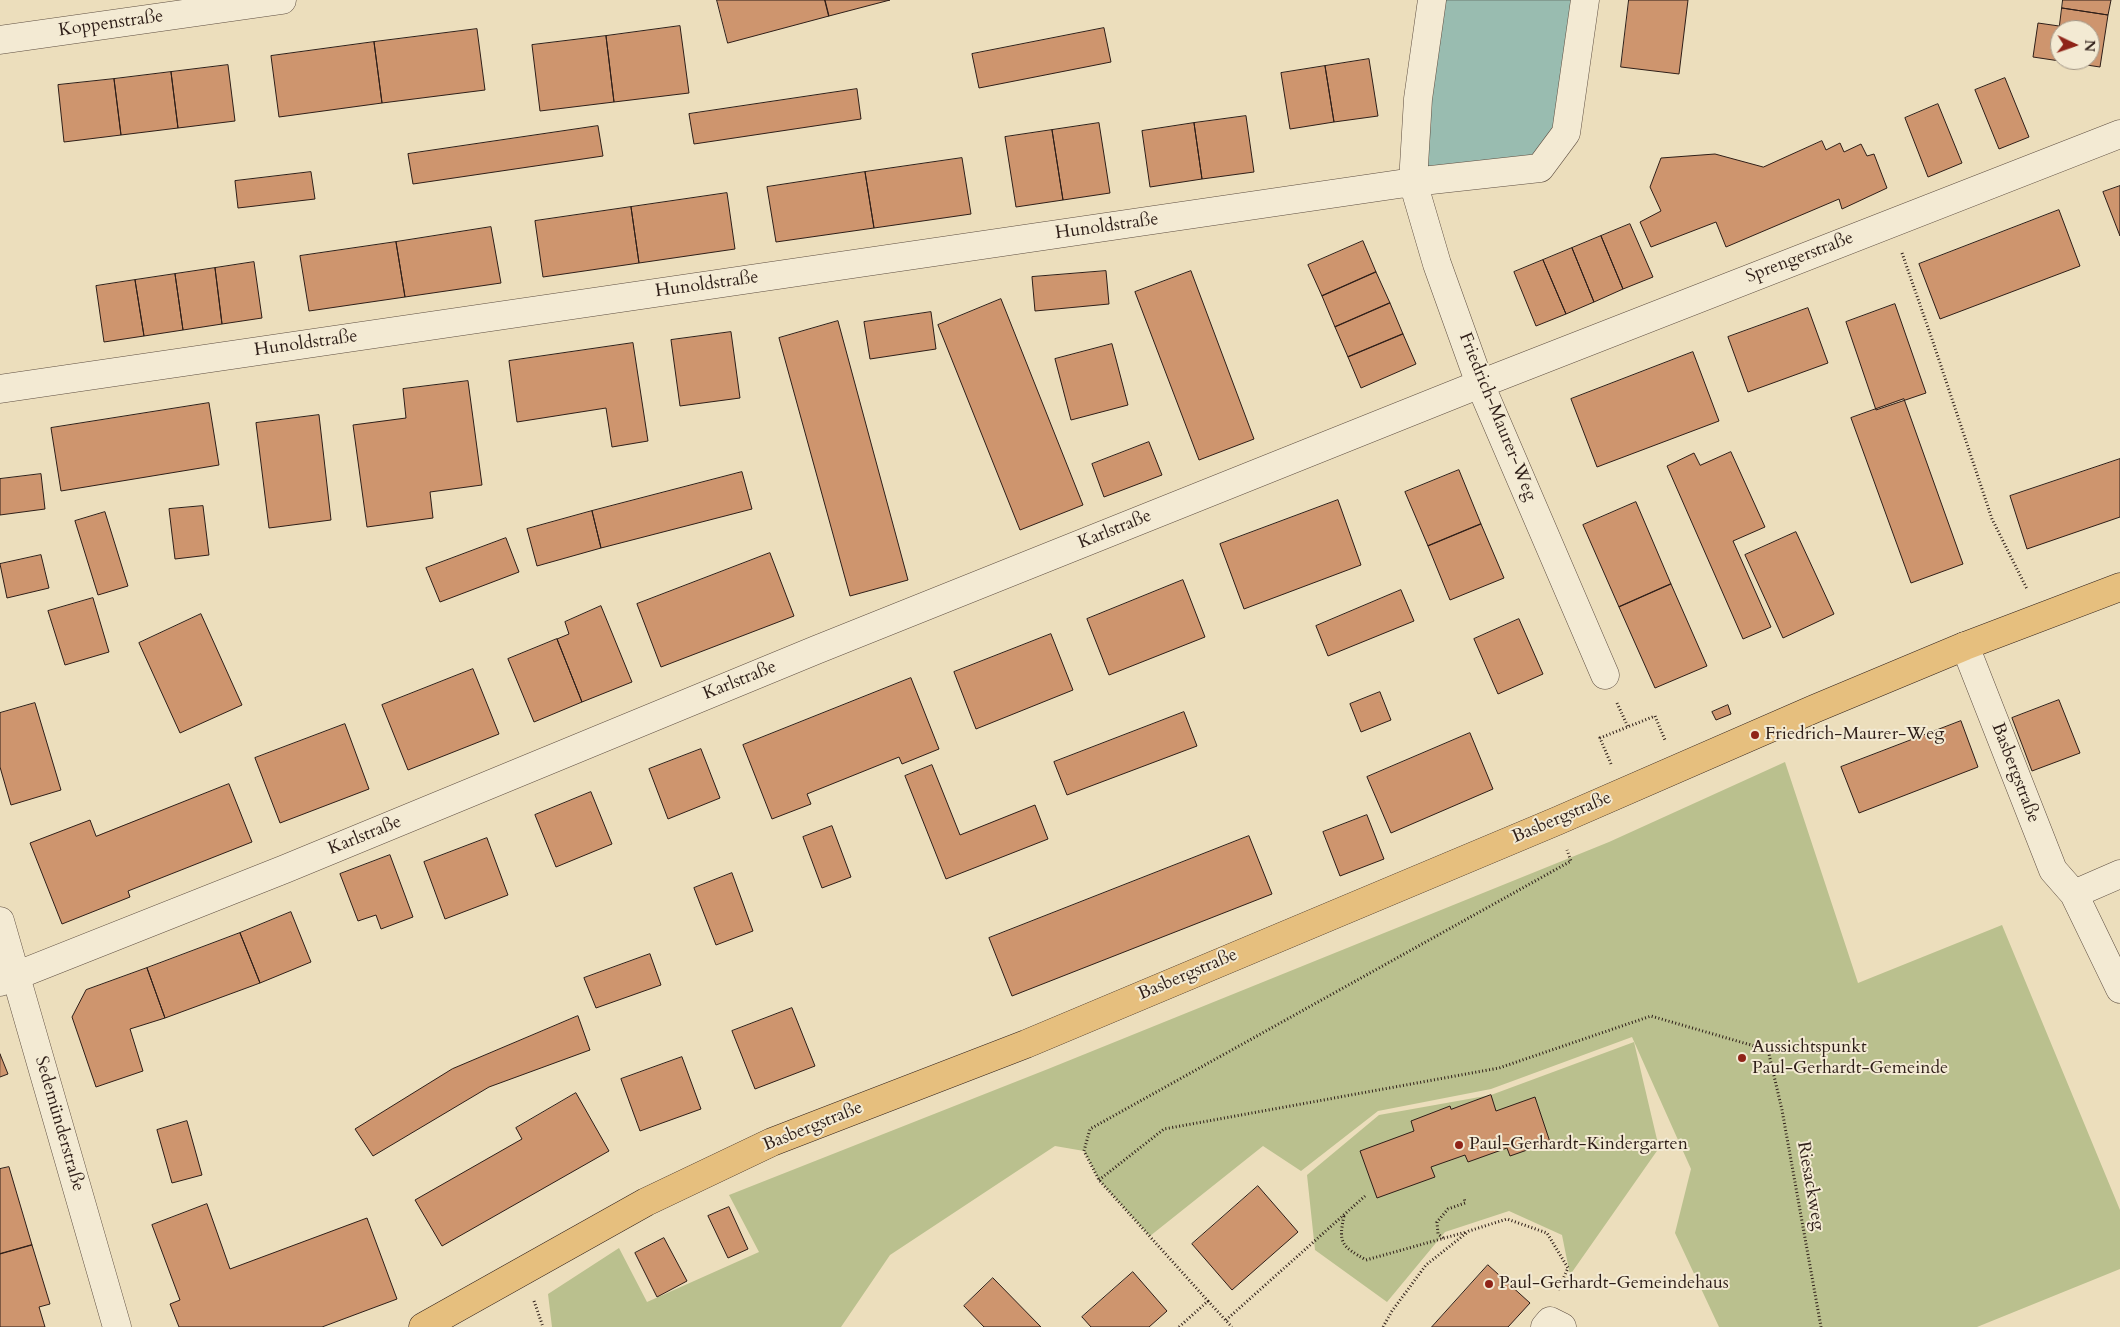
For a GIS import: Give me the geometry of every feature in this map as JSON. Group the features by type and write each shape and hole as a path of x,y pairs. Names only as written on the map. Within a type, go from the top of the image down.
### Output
{"main road":[{"name":"Basbergstraße","path":"423,1327 646,1202 772,1142 1026,1044 1557,821 1814,709 1966,646 2120,587"}],"street":[{"name":"Koppenstraße","path":"0,40 282,0"},
{"name":"Friedrich-Maurer-Weg","path":"1432,0 1418,99 1414,182 1437,264 1480,384 1605,675"},
{"path":"1414,182 1540,168 1566,133 1585,0"},
{"name":"Sprengerstraße","path":"1480,384 2120,134"},
{"name":"Hunoldstraße","path":"0,389 1414,182"},
{"name":"Karlstraße","path":"8,978 285,869 816,650 1480,384"},
{"name":"Basbergstraße","path":"1966,646 2053,870 2074,894 2120,990"},
{"path":"2074,894 2120,874"},
{"name":"Sedemünderstraße","path":"0,921 8,978 118,1325"}],"path":[{"path":"1907,268 1992,519 2012,559"},
{"path":"1600,738 1656,716"},
{"path":"1232,1327 1099,1180 1084,1151 1090,1129 1571,861 1557,821"},
{"name":"Riesackweg","path":"1099,1180 1164,1129 1499,1068 1652,1016 1768,1050 1782,1110 1821,1327"},
{"path":"1226,1320 1365,1196"},
{"path":"1444,1238 1438,1234 1437,1222 1448,1210 1465,1203 1464,1197"},
{"path":"1345,1214 1340,1235 1347,1249 1366,1260 1507,1220 1547,1233 1568,1268 1553,1301 1552,1325"},
{"path":"1383,1327 1392,1311 1426,1265 1469,1231"},
{"path":"1179,1327 1208,1301"}],"green space":[{"path":"1785,762 1858,983 2002,925 2120,1210 2120,1269 1977,1327 1719,1327 1675,1233 1691,1169 1632,1037 1491,1089 1378,1111 1301,1171 1263,1146 1150,1236 1099,1180 1084,1151 1055,1146 890,1255 841,1327 552,1327 548,1294 619,1248 647,1302 759,1252 729,1195 1048,1069 1609,842"},
{"path":"1634,1042 1659,1148 1570,1275 1562,1235 1509,1211 1445,1232 1387,1302 1315,1250 1307,1175 1379,1115 1491,1095"}],"water":[{"path":"1439,0 1572,0 1555,126 1533,156 1424,168"}],"building":[{"path":"717,0 825,0 829,16 728,43"},
{"path":"825,0 890,0 829,16"},
{"path":"1629,0 1688,0 1679,74 1621,67"},
{"path":"2063,0 2111,0 2108,15 2062,8"},
{"path":"2062,8 2108,15 2100,67 2100,20 2060,20"},
{"path":"2038,23 2050,25 2050,60 2033,57"},
{"path":"680,26 689,93 614,102 606,36"},
{"path":"1104,28 1111,62 979,88 972,54"},
{"path":"477,29 485,90 382,103 374,42"},
{"path":"606,36 614,102 540,111 532,45"},
{"path":"374,42 382,103 279,117 271,56"},
{"path":"1369,59 1378,116 1334,122 1325,66"},
{"path":"228,65 235,121 178,128 171,72"},
{"path":"1325,66 1334,122 1290,129 1281,73"},
{"path":"171,72 178,128 121,135 114,79"},
{"path":"2005,78 2029,137 1999,149 1975,90"},
{"path":"114,79 121,135 64,142 58,85"},
{"path":"857,89 861,119 694,144 689,114"},
{"path":"1938,104 1962,163 1928,177 1905,118"},
{"path":"1246,116 1254,172 1202,179 1194,123"},
{"path":"1099,123 1110,193 1063,200 1052,130"},
{"path":"1194,123 1202,179 1150,187 1142,131"},
{"path":"598,126 603,156 413,184 408,154"},
{"path":"1052,130 1063,200 1016,207 1005,137"},
{"path":"1822,141 1826,150 1840,143 1844,152 1861,144 1867,156 1874,154 1887,188 1842,209 1839,199 1726,247 1716,222 1651,247 1640,222 1661,211 1650,187 1661,158 1715,154 1763,167"},
{"path":"962,158 971,214 874,228 865,172"},
{"path":"311,172 315,199 238,208 235,181"},
{"path":"865,172 874,228 776,242 767,187"},
{"path":"2120,186 2120,236 2103,192"},
{"path":"727,193 735,249 639,263 631,207"},
{"path":"631,207 639,263 543,277 535,221"},
{"path":"2059,210 2080,266 1940,319 1919,264"},
{"path":"1630,224 1653,277 1623,289 1601,236"},
{"path":"491,227 501,283 405,297 396,242"},
{"path":"1601,236 1623,289 1594,302 1572,248"},
{"path":"1363,241 1376,272 1322,296 1308,265"},
{"path":"396,242 405,297 309,311 300,256"},
{"path":"1572,248 1594,302 1566,314 1543,260"},
{"path":"1543,260 1566,314 1536,326 1514,272"},
{"path":"254,262 262,318 222,324 215,268"},
{"path":"215,268 222,324 183,330 175,274"},
{"path":"1106,271 1109,304 1035,311 1032,277"},
{"path":"1191,271 1254,439 1199,460 1135,292"},
{"path":"1376,272 1390,303 1335,327 1322,296"},
{"path":"175,274 183,330 144,336 135,280"},
{"path":"135,280 144,336 104,342 96,286"},
{"path":"1001,299 1083,505 1020,530 938,325"},
{"path":"1390,303 1403,334 1348,357 1335,327"},
{"path":"1895,304 1926,393 1876,410 1846,322"},
{"path":"1808,308 1828,363 1748,392 1728,337"},
{"path":"931,312 936,349 870,359 864,322"},
{"path":"838,321 908,580 850,596 779,338"},
{"path":"731,332 740,398 680,406 671,340"},
{"path":"1403,334 1416,364 1361,388 1348,357"},
{"path":"633,343 648,441 612,447 606,408 517,422 509,361"},
{"path":"1112,344 1128,405 1071,420 1055,359"},
{"path":"1693,352 1719,421 1597,467 1571,399"},
{"path":"468,381 482,485 430,492 433,518 367,527 353,425 406,418 403,389"},
{"path":"1904,399 1963,564 1911,583 1851,418"},
{"path":"209,403 219,465 61,491 51,428"},
{"path":"319,415 331,520 269,528 256,423"},
{"path":"1149,442 1162,475 1104,497 1092,464"},
{"path":"1731,452 1765,527 1733,541 1771,627 1743,639 1667,466 1694,453 1700,465"},
{"path":"2120,459 2120,517 2027,549 2010,496"},
{"path":"1459,470 1481,524 1428,546 1405,492"},
{"path":"742,472 752,509 601,548 592,511"},
{"path":"41,474 45,509 0,515 0,479"},
{"path":"1338,500 1361,565 1244,609 1220,544"},
{"path":"1636,502 1671,584 1619,607 1583,525"},
{"path":"203,506 209,555 175,559 169,509"},
{"path":"592,511 601,548 537,566 527,529"},
{"path":"105,512 128,586 98,595 75,521"},
{"path":"1481,524 1504,578 1450,600 1428,546"},
{"path":"1796,532 1834,614 1783,638 1745,555"},
{"path":"506,538 519,572 440,602 426,568"},
{"path":"770,553 794,616 661,667 637,604"},
{"path":"41,555 49,588 7,598 0,564"},
{"path":"1183,580 1205,637 1109,675 1087,619"},
{"path":"1671,584 1707,666 1655,688 1619,607"},
{"path":"1401,590 1414,621 1328,656 1316,626"},
{"path":"93,598 109,652 65,665 48,611"},
{"path":"601,606 632,682 582,702 557,639 569,634 565,622"},
{"path":"201,614 242,705 180,733 139,643"},
{"path":"1519,619 1543,674 1498,694 1474,639"},
{"path":"1051,634 1073,690 976,729 954,672"},
{"path":"557,639 582,702 534,722 508,659"},
{"path":"473,669 499,734 408,770 382,705"},
{"path":"911,678 939,749 902,764 899,757 807,794 811,804 772,819 743,745"},
{"path":"1380,692 1391,720 1361,732 1350,704"},
{"path":"2059,700 2080,753 2032,771 2012,718"},
{"path":"35,703 61,790 11,805 0,767 0,713"},
{"path":"1728,705 1731,714 1716,720 1712,712"},
{"path":"1184,712 1197,746 1067,795 1054,762"},
{"path":"1961,721 1978,767 1859,813 1841,767"},
{"path":"345,724 369,789 280,823 255,758"},
{"path":"1470,733 1493,789 1391,833 1367,777"},
{"path":"701,749 720,798 668,819 649,769"},
{"path":"932,765 960,835 1035,805 1048,839 946,879 905,776"},
{"path":"229,784 252,842 128,891 130,897 62,924 30,843 90,820 96,836"},
{"path":"591,792 612,844 556,867 535,815"},
{"path":"1367,815 1384,859 1340,876 1323,832"},
{"path":"832,826 851,877 822,888 803,837"},
{"path":"1249,836 1272,894 1012,996 989,938"},
{"path":"487,838 508,895 445,919 424,862"},
{"path":"390,855 413,917 381,929 376,915 358,921 340,874"},
{"path":"732,873 753,931 716,945 694,888"},
{"path":"291,912 311,962 260,983 240,933"},
{"path":"240,933 260,983 165,1018 147,968"},
{"path":"650,954 661,985 596,1008 584,978"},
{"path":"147,968 165,1018 130,1029 143,1071 96,1087 72,1017 86,990"},
{"path":"792,1008 815,1066 755,1089 732,1031"},
{"path":"578,1016 590,1050 489,1087 373,1156 355,1129 452,1069"},
{"path":"0,1054 8,1074 0,1077"},
{"path":"682,1057 701,1109 640,1131 621,1079"},
{"path":"576,1093 609,1151 442,1246 415,1200 522,1139 516,1128"},
{"name":"Paul-Gerhardt-Kindergarten","path":"1491,1095 1496,1111 1535,1097 1550,1142 1510,1156 1507,1148 1468,1162 1465,1155 1431,1167 1435,1177 1377,1198 1360,1151 1414,1131 1411,1121 1450,1106 1451,1109"},
{"path":"187,1121 202,1175 172,1183 157,1130"},
{"path":"9,1167 32,1245 0,1254 0,1169"},
{"path":"1258,1186 1298,1232 1232,1290 1192,1244"},
{"path":"207,1204 230,1269 367,1218 397,1299 322,1327 179,1327 170,1304 180,1300 152,1225"},
{"path":"729,1207 748,1249 728,1258 708,1216"},
{"path":"664,1238 687,1281 657,1297 635,1253"},
{"path":"32,1245 50,1304 39,1307 45,1327 0,1327 0,1254"},
{"name":"Paul-Gerhardt-Gemeindehaus","path":"1488,1265 1530,1303 1508,1327 1432,1327"},
{"path":"1133,1272 1167,1311 1149,1327 1091,1327 1082,1317"},
{"path":"993,1278 1041,1327 984,1327 964,1306"}],"place":[{"name":"Friedrich-Maurer-Weg","path":"1755,735"},
{"name":"Aussichtspunkt Paul-Gerhardt-Gemeinde","path":"1742,1058"},
{"name":"Paul-Gerhardt-Kindergarten","path":"1459,1145"},
{"name":"Paul-Gerhardt-Gemeindehaus","path":"1489,1284"}]}
